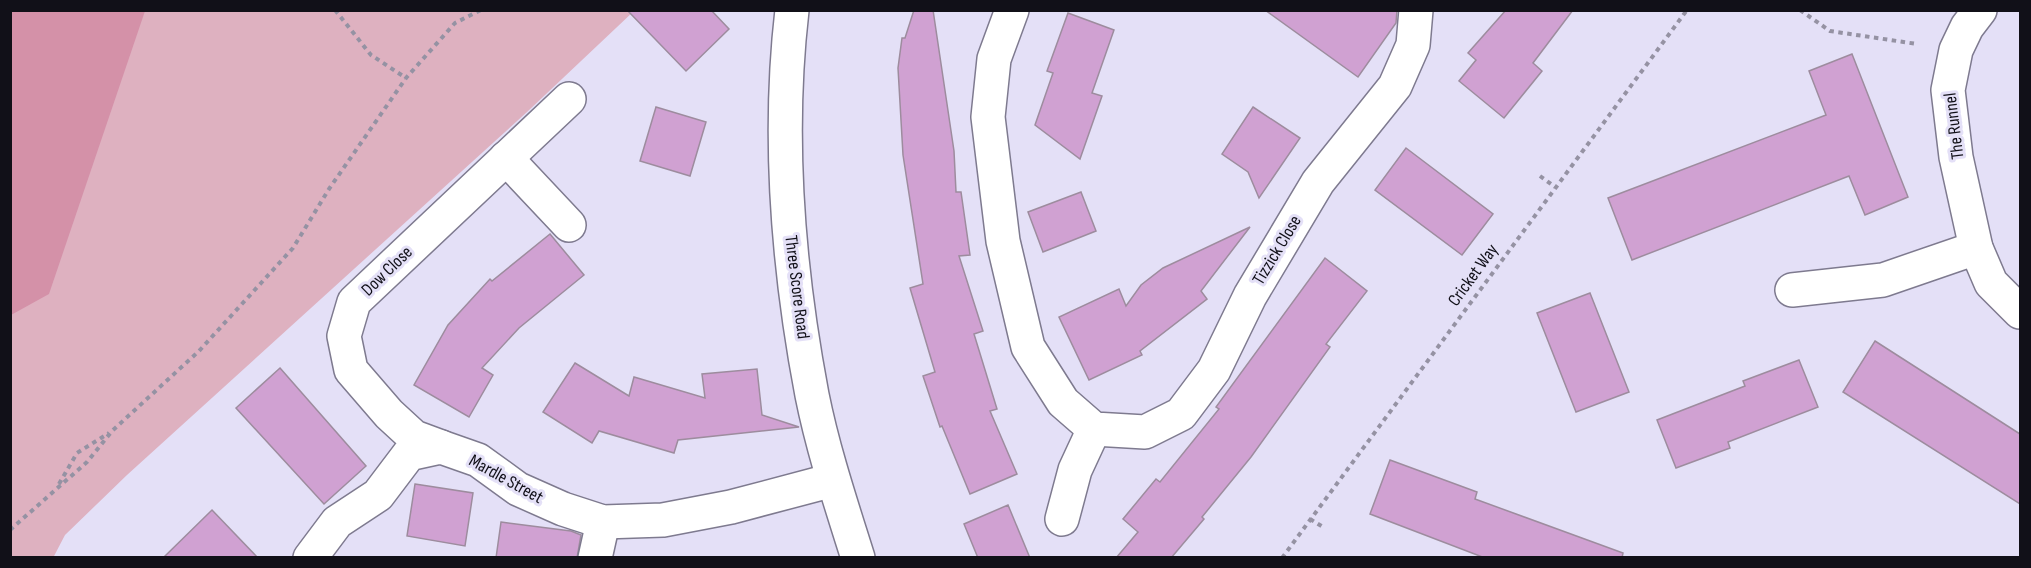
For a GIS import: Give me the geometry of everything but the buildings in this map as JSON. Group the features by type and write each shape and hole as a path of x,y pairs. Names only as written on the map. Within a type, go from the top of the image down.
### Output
{"street":[{"name":"Three Score Road","path":"792,10 786,62 785,146 791,266 813,397 833,480 858,558"},
{"path":"1012,10 994,59 988,117 1003,242 1028,347 1063,402 1094,429 1075,470 1062,519"},
{"name":"Tizzick Close","path":"1094,429 1145,432 1181,414 1188,405 1214,370 1250,296 1318,182 1395,86 1413,45 1416,10"},
{"name":"The Runnel","path":"1980,10 1967,27 1956,50 1948,90 1956,157 1976,248 1991,283 2020,312"},
{"name":"Dow Close","path":"441,447 414,436 388,414 351,370 345,336 354,302 569,99"},
{"path":"506,158 569,225"},
{"path":"1792,290 1883,280 1976,248"},
{"name":"Mardle Street","path":"441,447 478,460 518,489 563,509 603,522 663,520 731,507 833,480"},
{"path":"310,558 337,522 378,495 409,454 441,447"},
{"path":"595,558 603,522"}],"path":[{"path":"335,10 371,55 406,78"},
{"path":"10,530 87,462 112,431 199,351 293,248 329,189 406,78 454,23 481,10"},
{"name":"Cricket Way","path":"1282,558 1687,10"},
{"path":"1800,10 1830,31 1956,50"},
{"path":"1540,176 1555,187"},
{"path":"57,489 77,453 112,431"},
{"path":"1310,519 1323,527"}],"shaded area":[{"path":"11,10 145,11 49,294 11,315"},
{"path":"10,11 634,11 527,112 127,475 65,535 53,558 11,557"}]}
